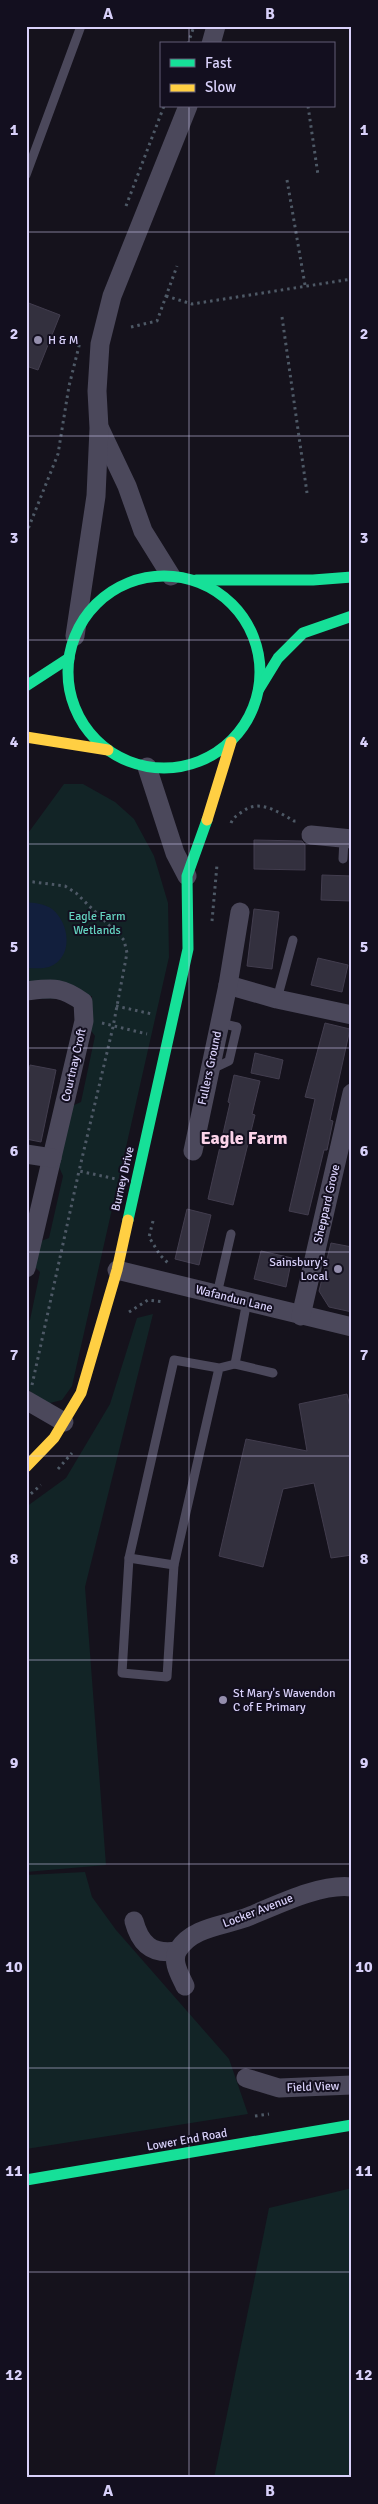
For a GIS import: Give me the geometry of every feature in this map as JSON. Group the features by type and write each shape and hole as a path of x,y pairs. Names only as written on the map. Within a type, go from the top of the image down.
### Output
{"main road":[{"path":"352,577 313,580 194,580 172,576 141,578 113,590 91,610 75,636 69,658 68,684 75,709 89,732 108,750 127,761 148,767 177,767 206,759 231,742 249,718 259,690 278,658 303,633 352,616"},
{"path":"194,580 215,590 237,609 253,633 260,661 259,690"},
{"path":"26,686 69,658"},
{"path":"26,738 108,750"},
{"path":"187,876 197,851 231,742"},
{"name":"Burney Drive","path":"26,1467 54,1438 81,1393 117,1270 188,949 187,876"},
{"name":"Lower End Road","path":"26,2180 352,2125"}],"street":[{"path":"212,42 216,26"},
{"path":"75,636 96,496 99,428 97,391 100,344 112,296 187,108"},
{"path":"99,428 127,486 143,531 172,576"},
{"path":"148,767 175,852 187,876"},
{"path":"311,835 348,839"},
{"name":"Fullers Ground","path":"193,1152 228,985 240,912"},
{"path":"228,985 277,999 352,1015"},
{"name":"Courtnay Croft","path":"26,991 54,988 68,991 83,1002 84,1019 26,1268"},
{"name":"Sheppard Grove","path":"301,1316 352,1093"},
{"path":"26,1154 52,1158"},
{"name":"Wafandun Lane","path":"117,1270 352,1327"},
{"path":"28,1401 64,1422"},
{"name":"Locker Avenue","path":"177,1951 187,1939 203,1930 250,1916 281,1901 315,1892 352,1886"},
{"path":"134,1921 138,1937 153,1949 162,1954 177,1951 176,1966 185,1986"},
{"name":"Field View","path":"246,2078 279,2088 352,2085"}],"lane":[{"path":"26,176 82,26"},
{"path":"343,859 348,839"},
{"path":"277,999 293,940"},
{"path":"217,1294 231,1234"},
{"path":"235,1364 247,1301"},
{"path":"219,1368 174,1564 167,1676 122,1674 129,1558 174,1360 219,1368 235,1364 273,1373"},
{"path":"129,1558 174,1564"}],"path":[{"path":"189,42 194,26"},
{"path":"308,108 318,175"},
{"path":"287,180 305,286"},
{"path":"132,328 157,321 177,266"},
{"path":"166,296 192,304 352,279"},
{"path":"282,317 307,493"},
{"path":"116,1006 160,1016"},
{"path":"84,1019 168,1038"},
{"path":"28,1401 79,1171"}],"green space":[{"name":"Eagle Farm Wetlands","path":"64,784 83,784 115,802 134,819 154,856 168,903 169,957 72,1386 62,1400 46,1404 26,1388 26,1323 30,1320 40,1272 35,1267 41,1241 49,1238 63,1176 57,1162 72,1106 81,1102 95,1036 89,1028 92,996 26,999 26,836"},
{"path":"153,1314 85,1587 106,1865 26,1872 26,1507 66,1478 110,1404 137,1318"},
{"path":"85,1872 92,1897 116,1930 229,2059 248,2114 26,2149 26,1875"},
{"path":"352,2188 352,2478 214,2478 269,2208"}],"water":[{"path":"26,902 40,904 52,909 58,915 66,931 67,940 63,956 49,967 26,968"}],"building":[{"name":"H & M","path":"26,302 60,315 38,370 26,366"},
{"path":"254,840 302,841 305,845 305,870 254,869"},
{"path":"322,875 352,876 352,901 321,900"},
{"path":"254,909 279,912 272,969 247,966"},
{"path":"318,958 348,965 342,992 311,985"},
{"path":"325,1023 350,1029 330,1120 333,1121 327,1150 324,1150 308,1215 289,1211 315,1099 305,1097"},
{"path":"255,1053 283,1060 279,1079 251,1073"},
{"path":"30,1065 56,1070 41,1142 26,1139 26,1087"},
{"path":"234,1075 260,1081 252,1114 255,1115 233,1205 208,1199 230,1103 228,1102"},
{"path":"187,1209 211,1215 199,1265 175,1259"},
{"name":"Sainsbury's Local","path":"331,1243 352,1247 352,1312 329,1307 319,1291"},
{"path":"261,1251 292,1258 286,1287 254,1279"},
{"path":"347,1394 352,1416 352,1555 331,1558 314,1483 283,1489 263,1567 219,1556 246,1439 307,1451 299,1404"}],"traffic: fast":[{"path":"164,576 183,578 201,583 217,592 232,604 244,619 253,635 258,653 260,672 258,691 253,709 244,725 232,740 217,752 201,761 183,766 164,768 145,766 127,761 111,752 96,740 84,725 75,709 70,691 68,672 70,653 75,635 84,619 96,604 111,592 127,583 145,578 164,576"},
{"path":"196,580 313,580 352,577"},
{"path":"259,689 278,658 303,633 352,616"},
{"path":"26,686 69,658"},
{"path":"128,1220 188,949 187,876 207,820"},
{"path":"26,2180 352,2125"}],"traffic: slow":[{"path":"26,737 108,750"},
{"path":"207,820 231,742"},
{"path":"26,1467 54,1438 81,1393 117,1270 128,1220"}],"place":[{"name":"H & M","path":"38,340"},
{"name":"Sainsbury's Local","path":"338,1269"},
{"name":"St Mary's Wavendon C of E Primary","path":"223,1700"}],"district":[{"name":"Eagle Farm","path":"244,1138"}]}
